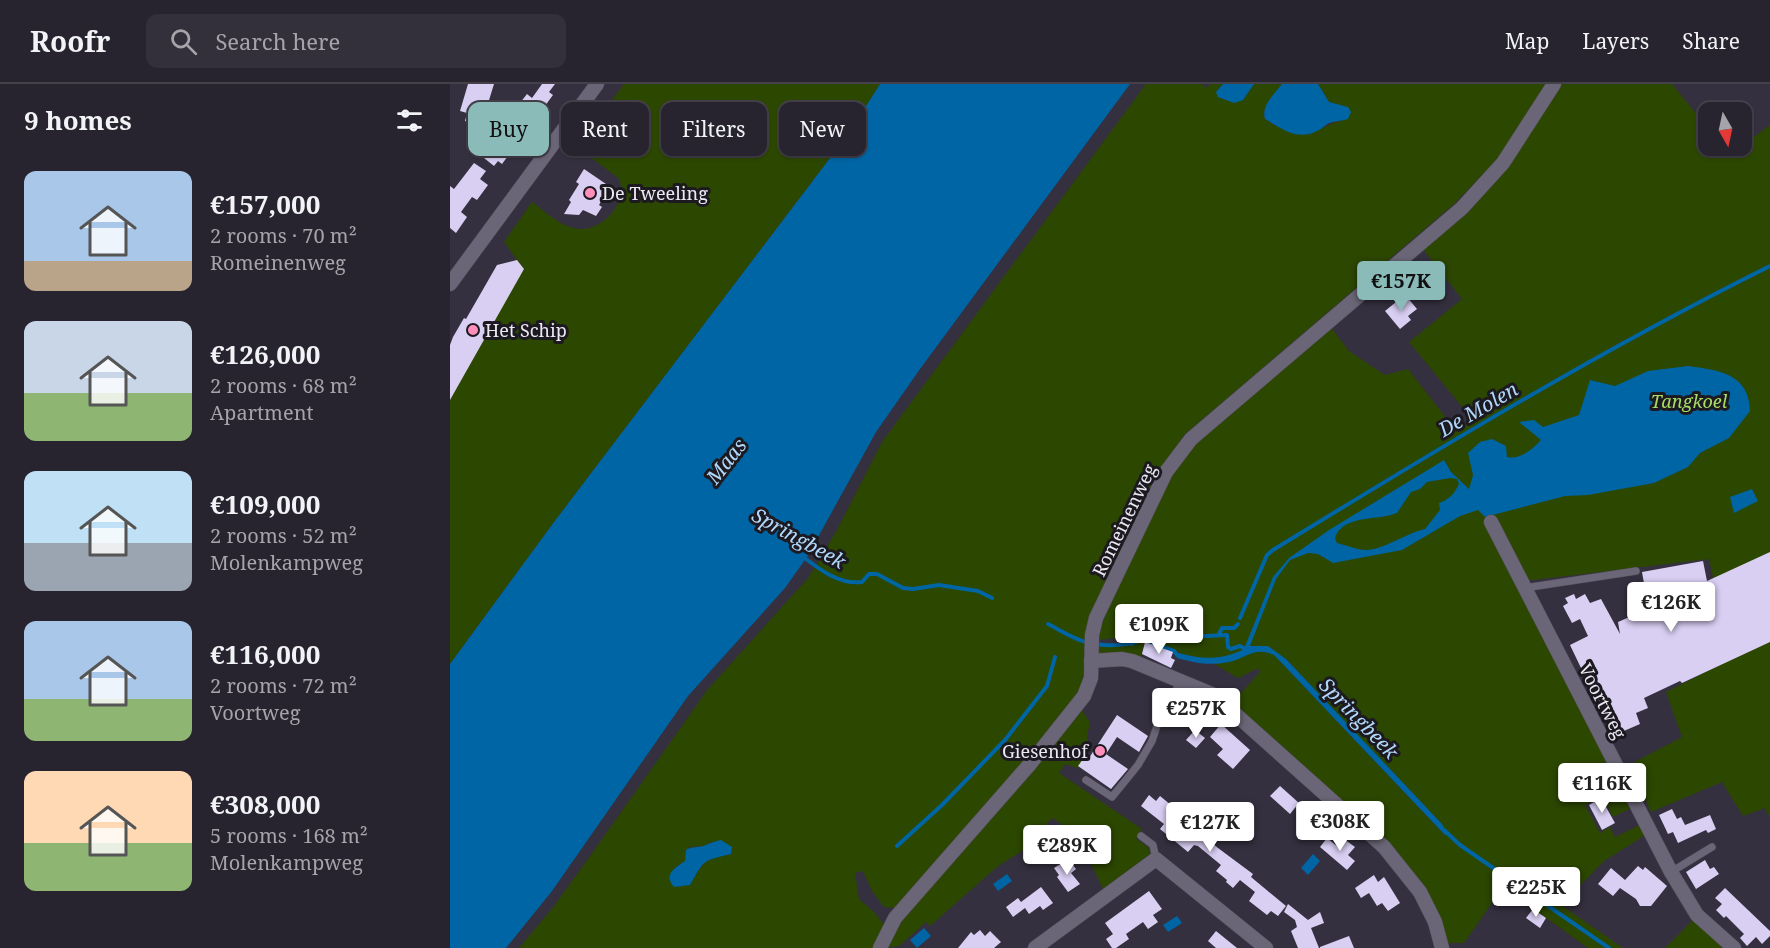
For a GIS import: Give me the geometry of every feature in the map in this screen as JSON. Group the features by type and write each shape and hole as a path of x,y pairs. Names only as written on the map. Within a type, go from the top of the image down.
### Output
{"street":[{"path":"450,284 597,84"},
{"name":"Romeinenweg","path":"880,948 895,918 903,908 1030,764 1084,696 1091,678 1090,656 1096,618 1166,472 1191,439 1462,208 1503,163 1554,84"},
{"name":"Voortweg","path":"1491,522 1671,872 1697,915 1734,948"},
{"path":"1090,656 1132,661 1214,695 1384,847 1420,892 1435,922 1442,948"},
{"path":"1035,948 1156,859 1266,948"}],"lane":[{"path":"1524,588 1636,570"},
{"path":"1086,780 1112,797 1138,765 1152,741 1159,720 1181,681"},
{"path":"1141,836 1153,845 1156,859"},
{"path":"1671,872 1712,848"}],"green space":[{"path":"624,84 880,84 866,106 866,102 779,102 779,156 832,156 554,522 450,664 450,396 522,267 504,242 532,202 567,226 590,228 613,212 621,195 621,186 618,178 589,156 649,156 649,102 611,102"},
{"path":"1146,84 1201,84 1207,88 1210,84 1223,84 1216,92 1243,100 1254,84 1282,84 1265,109 1265,119 1284,130 1304,134 1341,121 1348,107 1329,102 1318,84 1548,84 1502,154 1455,203 1184,435 1157,477 1089,620 1082,681 1059,722 896,908 884,907 872,891 863,871 855,873 859,899 885,926 876,948 519,948 554,906 708,689 809,577 838,528 882,442","holes":["710,842 731,854 705,862 690,885 673,869 685,861 689,847 705,846"]},
{"path":"1557,84 1672,84 1698,116 1698,156 1752,156 1752,138 1770,125 1770,555 1714,582 1709,559 1525,581 1633,807 1613,817 1602,796 1585,805 1600,833 1610,827 1615,837 1642,824 1647,834 1604,861 1561,905 1623,948 1588,948 1503,887 1464,943 1447,943 1415,880 1230,705 1260,672 1258,668 1238,678 1206,659 1179,653 1143,636 1096,640 1108,608 1175,469 1188,448 1329,325 1349,351 1385,375 1408,369 1454,428 1472,419 1409,342 1462,299 1422,248 1464,214","holes":["1277,658 1286,659 1442,824 1447,833 1445,835"]},
{"path":"1770,640 1770,818 1765,808 1743,816 1722,782 1651,812 1629,765 1682,737 1666,692"},
{"path":"1145,642 1140,658 1094,654 1098,647"},
{"path":"1081,708 1090,723 1087,736 1090,749 1078,768 1065,764 1059,773 1142,829 1136,839 1148,847 1150,854 1103,889 1089,859 1076,840 1069,831 1052,818 1021,852 998,866 930,926 926,922 899,946 885,948 899,918"},
{"path":"1694,919 1728,948 1665,948"}],"water":[{"name":"Maas","path":"880,84 1130,84 876,432 807,557 785,588 688,696 552,891 506,948 450,948 450,664 554,522 832,156 866,156 866,106"},
{"path":"1223,84 1254,84 1243,100 1234,103 1218,97 1216,92"},
{"path":"1282,84 1318,84 1329,102 1348,107 1351,112 1348,119 1329,123 1310,134 1296,134 1284,130 1265,119 1264,114 1269,100"},
{"name":"Tangkoel","path":"1688,366 1721,372 1738,381 1744,388 1750,411 1729,438 1700,453 1688,467 1654,483 1588,495 1565,496 1485,517 1478,510 1460,516 1402,550 1333,563 1318,554 1308,553 1290,560 1276,579 1250,646 1268,646 1286,659 1442,824 1448,834 1445,835 1274,655 1256,652 1229,662 1215,664 1196,663 1177,658 1179,653 1204,658 1220,657 1244,649 1273,577 1289,558 1329,530 1444,460 1451,472 1469,489 1473,475 1468,453 1480,442 1492,439 1506,446 1507,457 1517,457 1530,450 1541,440 1519,422 1534,420 1543,427 1579,415 1590,380 1615,386 1648,371","holes":["1457,479 1459,484 1455,491 1449,498 1439,503 1440,510 1425,529 1373,549 1359,549 1337,543 1335,538 1345,525 1397,513 1411,492 1420,489 1427,482"]},
{"path":"1752,489 1758,501 1734,513 1730,497"},
{"path":"721,840 732,847 731,854 705,862 690,885 674,887 670,875 685,861 686,850"},
{"path":"1313,854 1320,861 1308,875 1301,868"},
{"path":"1007,874 1012,881 998,891 993,884"},
{"path":"1177,916 1182,923 1168,932 1163,925"},
{"path":"924,928 931,936 917,948 910,940"}],"building":[{"path":"468,84 494,84 488,102 468,102 468,122 465,121 467,113 460,111"},
{"path":"542,84 555,84 549,92 553,95 548,102 521,102 527,94 532,98"},
{"path":"486,156 508,156 502,164 498,161 494,166 484,158"},
{"path":"474,163 486,171 480,179 488,185 477,200 472,197 461,212 467,217 456,233 450,228 450,186 454,189"},
{"name":"De Tweeling","path":"584,169 609,188 599,205 602,207 596,216 583,210 579,215 564,214 579,184 576,182"},
{"name":"Het Schip","path":"517,260 524,269 450,400 450,345 453,337 497,265"},
{"path":"1407,297 1417,309 1408,316 1411,320 1400,329 1385,311 1396,302 1398,305"},
{"path":"1770,552 1770,642 1644,698 1648,708 1636,713 1640,724 1617,734 1608,714 1604,716 1570,645 1588,636 1580,619 1572,623 1563,606 1568,603 1565,598 1574,594 1576,599 1585,594 1590,603 1601,599 1620,634 1618,622 1634,615 1631,591 1645,589 1642,572 1703,561 1707,581"},
{"path":"1145,642 1173,652 1171,658 1175,660 1171,668 1142,654"},
{"path":"1182,691 1205,707 1196,720 1174,704"},
{"name":"Giesenhof","path":"1117,715 1148,736 1139,752 1117,737 1106,754 1128,769 1111,789 1078,766 1083,759 1087,761"},
{"path":"1221,724 1250,750 1233,769 1217,755 1223,749 1210,737"},
{"path":"1195,730 1205,738 1196,748 1186,740"},
{"path":"1280,786 1299,803 1290,814 1270,796"},
{"path":"1149,795 1156,801 1160,796 1218,848 1253,874 1251,877 1286,906 1278,916 1271,911 1267,915 1249,901 1255,892 1240,880 1233,888 1226,882 1227,880 1216,871 1221,865 1198,846 1194,845 1188,852 1160,829 1164,824 1141,806"},
{"path":"1601,798 1615,823 1602,830 1589,805"},
{"path":"1672,809 1677,819 1681,817 1685,825 1710,815 1716,829 1708,833 1706,830 1678,843 1673,832 1668,834 1659,815"},
{"path":"1327,838 1338,847 1344,839 1355,847 1348,855 1355,861 1347,870 1320,847"},
{"path":"1705,860 1710,869 1714,867 1719,874 1696,889 1686,872"},
{"path":"1070,861 1076,869 1071,873 1080,884 1068,892 1057,877 1059,875 1054,868"},
{"path":"1638,866 1643,870 1645,867 1667,886 1651,906 1640,906 1636,899 1620,888 1613,896 1598,884 1611,868 1625,880"},
{"path":"1374,875 1378,882 1384,877 1400,903 1388,911 1382,903 1377,906 1369,893 1361,898 1355,888"},
{"path":"1041,887 1053,903 1043,910 1040,906 1029,914 1025,908 1013,917 1006,907 1018,898 1021,902"},
{"path":"1725,888 1770,931 1770,936 1762,944 1756,937 1747,946 1740,938 1744,934 1726,916 1724,918 1716,910 1722,904 1715,898"},
{"path":"1149,891 1162,909 1153,915 1158,922 1148,929 1143,922 1126,934 1129,939 1116,948 1112,948 1106,939 1113,934 1105,923"},
{"path":"1288,904 1308,920 1320,912 1324,923 1311,928 1319,948 1298,948 1291,931 1297,927 1295,920 1284,912"},
{"path":"1533,909 1546,918 1540,928 1526,918"},
{"path":"980,930 985,936 990,931 1001,942 994,948 958,948 971,932 974,935"},
{"path":"1216,931 1237,948 1216,948 1208,941"},
{"path":"1349,936 1354,948 1320,948 1320,947"}],"waterway":[{"name":"De Molen","path":"1240,618 1267,555 1273,550 1581,367 1770,266"},
{"name":"Springbeek","path":"802,556 830,575 845,581 862,582 869,574 877,574 903,588 913,589 939,585 978,591 992,598"},
{"path":"1132,644 1130,632 1120,633 1117,630 1119,617 1152,616 1186,637 1227,635 1228,647 1231,649 1240,646 1247,650"},
{"name":"Springbeek","path":"1048,624 1071,637 1086,642 1115,645 1142,640 1174,651 1178,656 1183,657"},
{"name":"De Molen","path":"1219,634 1222,628 1234,628 1238,624"},
{"path":"897,846 942,805 1005,740 1047,686 1055,657"},
{"name":"Springbeek","path":"1444,830 1460,845 1609,948"}],"place":[{"name":"De Tweeling","path":"590,193"},
{"name":"Het Schip","path":"473,330"},
{"name":"Giesenhof","path":"1100,751"}]}
